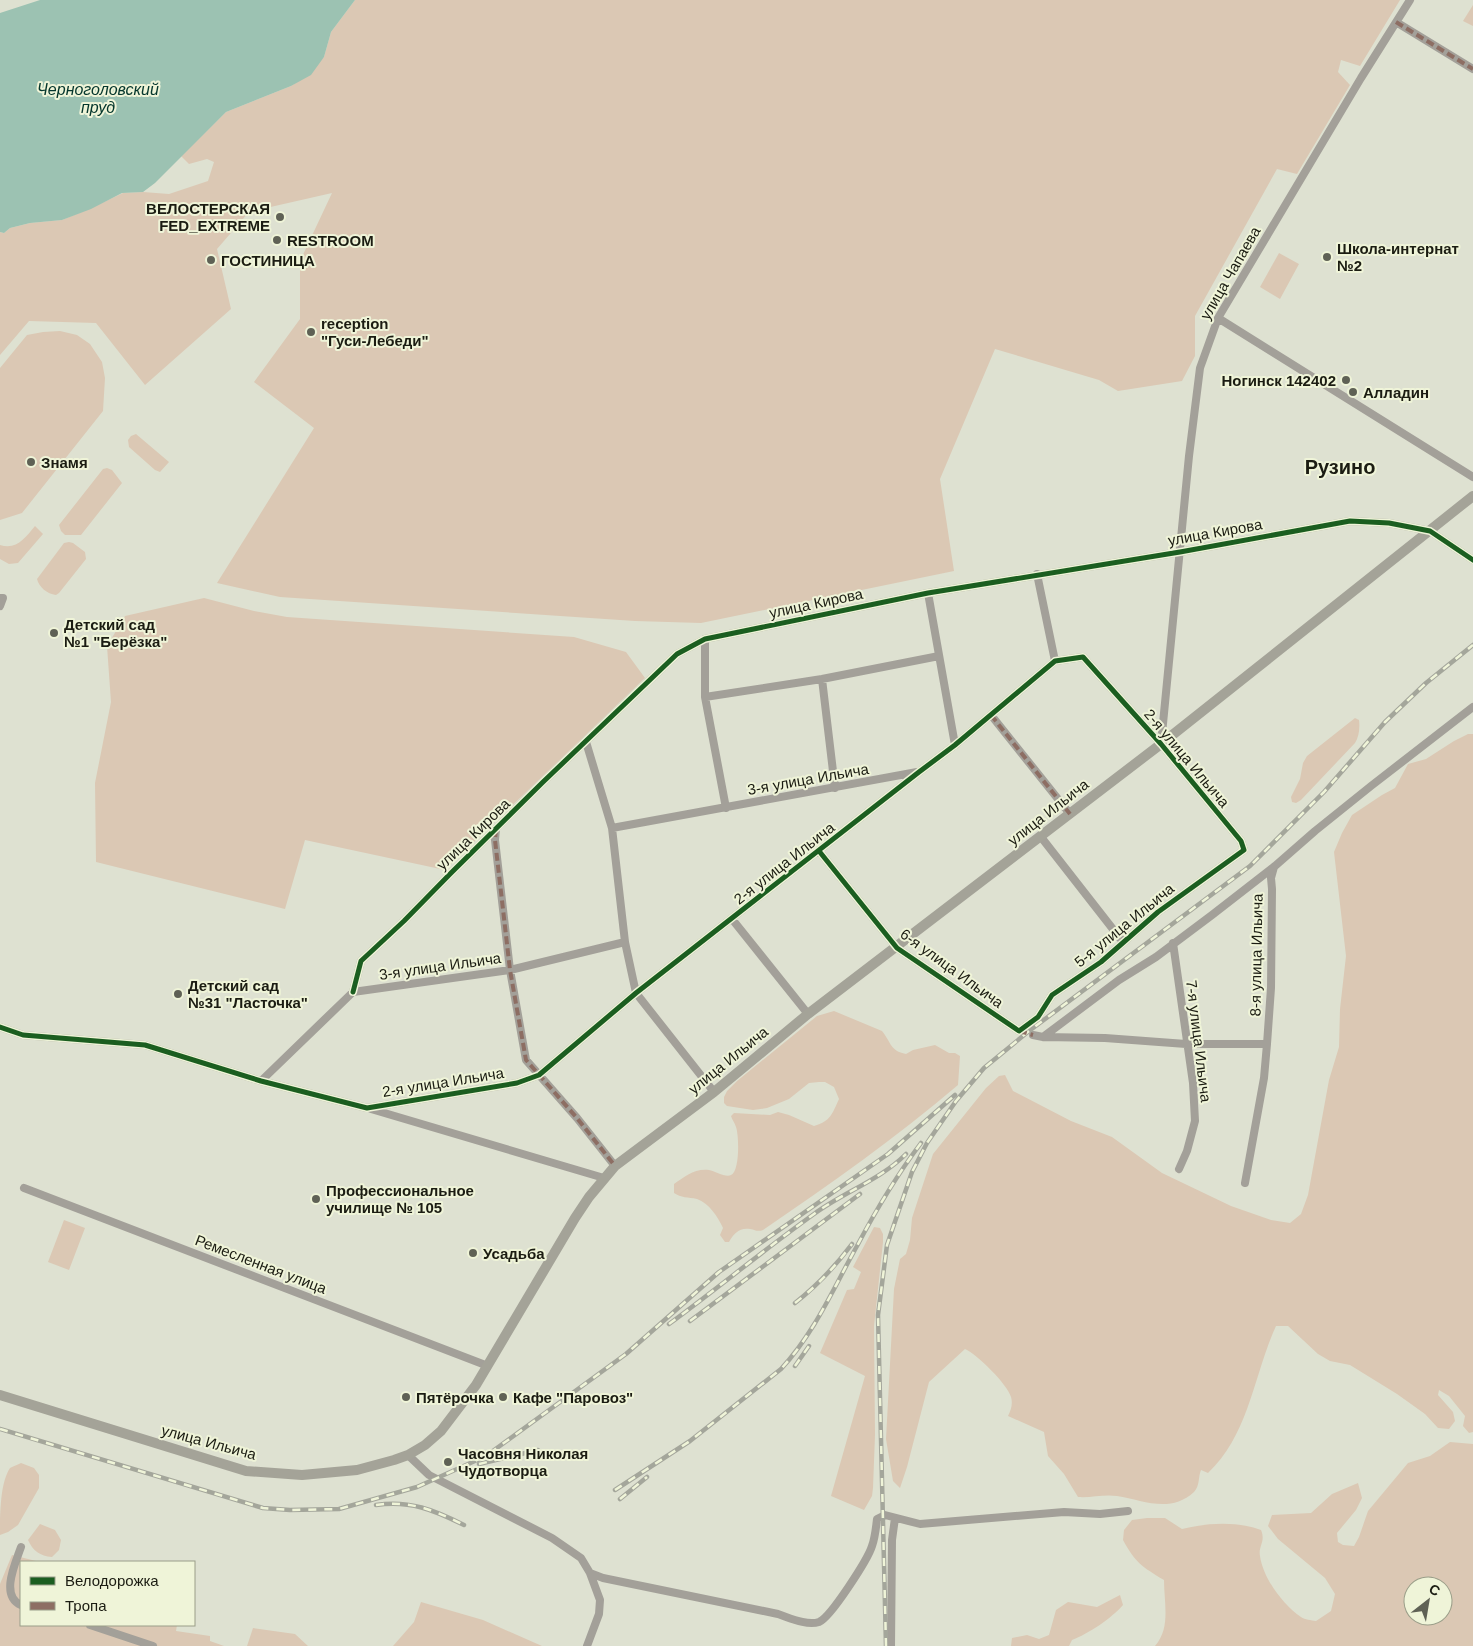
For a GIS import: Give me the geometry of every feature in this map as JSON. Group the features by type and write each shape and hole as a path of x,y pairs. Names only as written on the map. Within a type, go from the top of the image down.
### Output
{"main road":[{"name":"улица Ильича","path":"0,1395 246,1470 302,1475 357,1470 408,1455 441,1431 476,1385 575,1218 615,1166 714,1092 808,1014 897,948 1161,744 1473,496"}],"street":[{"name":"улица Чапаева","path":"1161,744 1200,368 1218,318 1361,78 1410,0"},
{"path":"1396,22 1473,69"},
{"path":"1218,318 1473,477"},
{"name":"улица Кирова","path":"354,992 361,961 677,654 705,638 928,593 1180,552 1350,521 1388,523 1430,532"},
{"path":"1430,532 1473,560"},
{"path":"1037,574 1055,661"},
{"path":"928,593 955,745"},
{"path":"705,638 705,697 726,808"},
{"path":"705,697 822,679 939,656"},
{"name":"2-я улица Ильича","path":"0,1027 23,1034 145,1045 261,1081 367,1108 517,1083 539,1075 636,993 955,745 1055,661 1083,657 1161,744 1241,841"},
{"path":"822,679 835,788"},
{"path":"1043,1037 1119,980 1156,957 1275,866 1357,796 1473,707"},
{"path":"991,715 1070,814"},
{"path":"586,742 612,828 625,942 636,993 714,1092"},
{"name":"3-я улица Ильича","path":"612,828 919,772"},
{"path":"496,829 495,840 510,970 526,1060 615,1166"},
{"path":"1041,837 1123,942"},
{"name":"5-я улица Ильича","path":"1019,1030 1038,1016 1052,995 1101,962 1158,912 1244,850 1241,841"},
{"name":"6-я улица Ильича","path":"819,851 897,948 1019,1030"},
{"name":"8-я улица Ильича","path":"1267,1044 1271,988 1271,878 1275,866"},
{"path":"732,919 808,1014"},
{"name":"3-я улица Ильича","path":"354,992 510,970 625,942"},
{"name":"7-я улица Ильича","path":"1173,943 1193,1083 1195,1121 1187,1151 1179,1169"},
{"path":"261,1081 354,992"},
{"path":"1033,1035 1186,1044 1267,1044 1264,1078 1245,1184"},
{"path":"367,1108 604,1178"},
{"name":"Ремесленная улица","path":"24,1188 488,1366"},
{"path":"408,1455 429,1474 552,1538 581,1558 590,1573 600,1600 598,1614 587,1646"},
{"path":"590,1573 603,1578 778,1614 805,1622 820,1622 852,1582 872,1547 877,1519 885,1515 920,1524 1064,1512 1100,1514 1128,1511"},
{"path":"891,1646 892,1540 895,1518"},
{"path":"20,1604 9,1594 8,1583 21,1547"},
{"path":"93,1626 153,1646"}],"shaded area":[{"path":"355,0 1400,0 1360,66 1341,60 1338,72 1350,85 1297,174 1277,169 1195,316 1195,356 1182,381 1118,391 1099,380 995,349 940,479 954,571 701,623 635,621 280,597 217,583 314,428 254,382 300,319 300,261 332,193 249,212 217,249 231,309 145,385 96,323 29,321 0,355 0,232 4,233 10,228 30,223 62,220 123,193 169,194 208,181 214,162 207,159 189,164 181,156 226,112 291,86 300,80 324,57 331,32"},
{"path":"1473,5 1473,26 1463,21"},
{"path":"1279,253 1299,264 1280,299 1260,287"},
{"name":"Знамя","path":"60,331 77,335 90,344 102,362 105,378 103,411 22,513 0,520 0,368 27,335"},
{"path":"136,434 169,462 160,472 155,470 129,447 128,440"},
{"path":"103,469 112,470 122,483 81,535 65,535 59,525"},
{"path":"35,526 43,534 18,563 9,564 0,559 0,545 11,546 20,542"},
{"path":"69,542 85,552 86,559 56,595 44,590 37,579 64,543"},
{"path":"204,598 254,611 287,617 574,637 626,652 645,678 445,870 305,840 285,909 96,862 95,783 111,702 107,646 125,616"},
{"path":"1355,718 1359,720 1359,726 1355,743 1301,800 1296,803 1292,802 1291,797 1300,779 1303,763 1307,756"},
{"path":"1468,734 1473,734 1473,1432 1469,1433 1463,1426 1465,1416 1449,1396 1439,1390 1438,1395 1453,1412 1455,1421 1449,1429 1438,1428 1425,1414 1350,1365 1330,1361 1318,1354 1288,1326 1276,1326 1242,1422 1233,1441 1222,1458 1208,1473 1201,1470 1194,1492 1185,1499 1166,1504 1112,1496 1078,1497 1064,1474 1048,1456 1044,1432 1008,1416 1012,1402 1009,1392 991,1370 965,1349 929,1382 900,1488 893,1481 886,1439 894,1289 900,1259 906,1254 910,1240 912,1218 933,1154 986,1088 999,1076 1005,1075 1013,1091 1071,1121 1112,1137 1162,1173 1231,1206 1271,1220 1290,1223 1301,1214 1308,1195 1329,1080 1339,1047 1340,1009 1346,956 1334,852 1352,815 1395,788 1408,764 1426,759"},
{"path":"834,1011 882,1031 891,1046 901,1053 906,1054 913,1050 935,1045 949,1053 955,1053 960,1056 958,1085 887,1142 763,1230 743,1229 735,1234 729,1242 725,1242 720,1235 723,1228 713,1211 697,1199 682,1197 674,1193 674,1184 699,1170 709,1170 726,1176 734,1172 737,1160 738,1137 731,1116 734,1113 770,1115 778,1112 814,1126 828,1119 839,1099 834,1087 825,1082 809,1083 789,1099 767,1108 753,1110 727,1106 724,1103 724,1097 737,1081 817,1016"},
{"path":"64,1220 85,1228 69,1270 48,1262"},
{"path":"874,1227 880,1228 883,1234 883,1242 874,1326 875,1435 873,1488 872,1496 864,1510 831,1496 865,1376 820,1353 847,1290 854,1289 861,1272 853,1267"},
{"path":"1450,1442 1473,1444 1473,1646 1155,1646 1160,1639 1165,1623 1164,1580 1140,1563 1131,1554 1123,1540 1124,1530 1132,1520 1165,1518 1182,1529 1201,1525 1232,1524 1261,1530 1263,1538 1260,1556 1270,1582 1287,1606 1294,1612 1304,1619 1316,1621 1331,1611 1335,1594 1325,1578 1278,1539 1268,1526 1272,1515 1311,1513 1332,1494 1358,1483 1362,1498 1356,1510 1337,1533 1338,1542 1343,1545 1354,1546 1368,1511 1408,1463 1430,1456"},
{"path":"21,1463 34,1468 39,1475 39,1488 18,1525 0,1535 1,1500 4,1482 10,1468"},
{"path":"40,1524 55,1530 61,1540 59,1550 52,1557 37,1552 28,1540"},
{"path":"12,1555 36,1561 20,1561 20,1626 177,1626 176,1631 210,1636 210,1641 224,1646 0,1646 0,1584"},
{"path":"1120,1595 1123,1605 1113,1615 1085,1634 1072,1640 1069,1646 1011,1646 1012,1638 1027,1635 1039,1639 1049,1635 1056,1610 1068,1602 1097,1607"},
{"path":"421,1602 483,1620 542,1646 393,1646 414,1622"},
{"path":"253,1628 295,1634 308,1646 247,1646"}],"water":[{"name":"Черноголовский пруд","path":"40,0 355,0 331,32 324,57 311,75 291,86 226,112 155,183 143,192 122,193 91,209 62,220 30,223 10,228 4,233 0,232 0,13"}],"railway":[{"path":"886,1646 878,1315 887,1245 912,1172 927,1143 956,1101 984,1068 1029,1031 1250,866 1324,792 1385,722 1426,683 1473,645"},
{"path":"0,1429 263,1508 290,1510 339,1509 417,1487 486,1456 626,1354 719,1272 888,1154 955,1095"},
{"path":"615,1490 690,1441 781,1369 814,1325 879,1206 921,1143"},
{"path":"669,1324 814,1214 873,1179 906,1154"},
{"path":"690,1321 860,1194"},
{"path":"795,1303 825,1276 852,1244"},
{"path":"795,1366 809,1346"},
{"path":"479,1464 538,1450"},
{"path":"620,1499 647,1477"},
{"path":"376,1505 411,1505 432,1511 464,1525"}],"marked path":[{"path":"1396,22 1473,69"},
{"path":"991,715 1070,814"},
{"path":"496,829 495,840 510,970 526,1060 577,1118 615,1166"},
{"path":"1019,1031 1033,1035"}],"cycle path":[{"path":"353,992 361,961 404,921 543,782 677,654 705,639 928,593 1180,552 1350,521 1389,523 1430,531 1473,560"},
{"path":"0,1027 23,1035 145,1045 261,1081 367,1108 517,1083 539,1075 636,993 955,745 1055,661 1083,657 1161,744 1241,841 1244,850 1158,912 1101,962 1052,995 1038,1017 1019,1031 897,948 819,851"}],"place":[{"name":"ВЕЛОСТЕРСКАЯ FED_EXTREME","path":"280,217"},
{"name":"RESTROOM","path":"277,240"},
{"name":"Школа-интернат №2","path":"1327,257"},
{"name":"ГОСТИНИЦА","path":"211,260"},
{"name":"reception \"Гуси-Лебеди\"","path":"311,332"},
{"name":"Ногинск 142402","path":"1346,380"},
{"name":"Алладин","path":"1353,392"},
{"name":"Знамя","path":"31,462"},
{"name":"Детский сад №1 \"Берёзка\"","path":"54,633"},
{"name":"Детский сад №31 \"Ласточка\"","path":"178,994"},
{"name":"Профессиональное училище № 105","path":"316,1199"},
{"name":"Усадьба","path":"473,1253"},
{"name":"Пятёрочка","path":"406,1397"},
{"name":"Кафе \"Паровоз\"","path":"503,1397"},
{"name":"Часовня Николая Чудотворца","path":"448,1462"}],"district":[{"name":"Рузино","path":"1340,467"}]}
